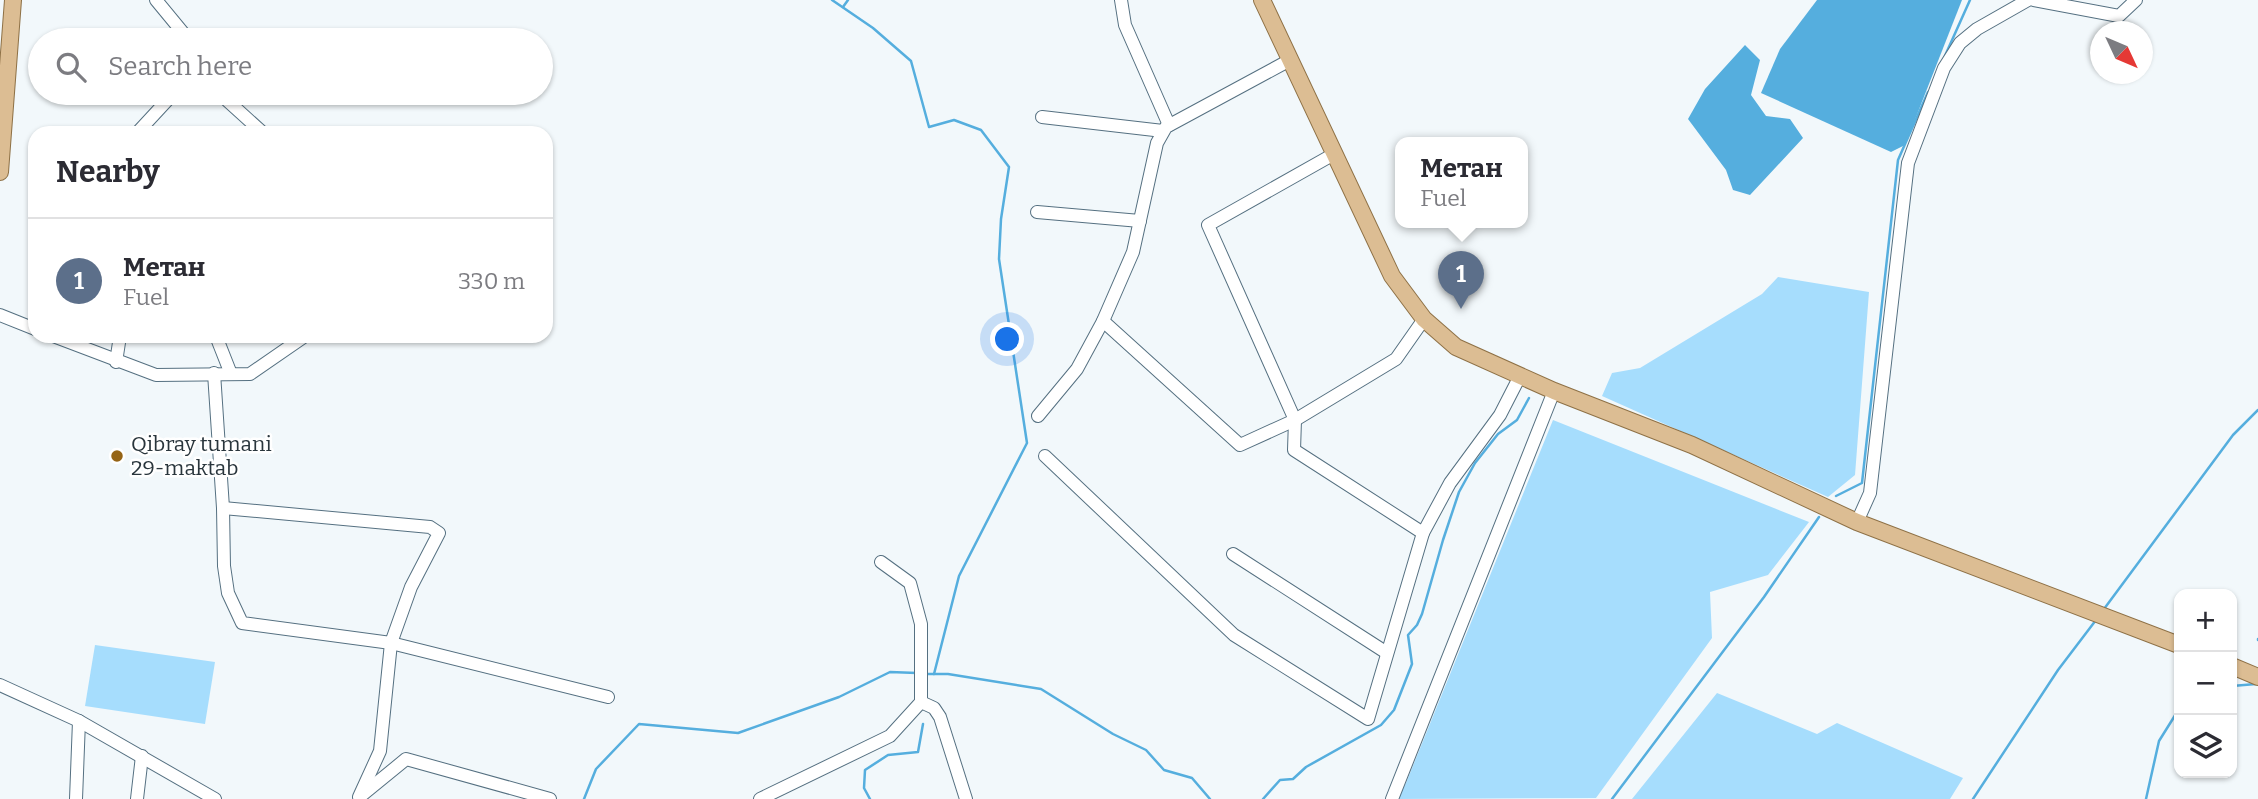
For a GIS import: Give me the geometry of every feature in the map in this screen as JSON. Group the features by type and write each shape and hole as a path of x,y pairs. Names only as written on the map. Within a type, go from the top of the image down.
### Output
{"main road":[{"path":"0,172 13,0"},
{"path":"1262,0 1392,276 1424,319 1456,347 1554,391 1692,445 1857,522 2174,643"},
{"path":"2237,668 2258,677"}],"street":[{"path":"156,0 179,28"},
{"path":"1121,0 1125,25 1166,128"},
{"path":"1857,522 1870,493 1908,163 1944,68 1960,43 1977,29 2028,0"},
{"path":"2034,0 2119,16 2136,0"},
{"path":"1038,416 1077,369 1103,321 1133,252 1157,143 1166,128 1290,60"},
{"path":"143,126 163,105"},
{"path":"232,105 255,126"},
{"path":"1042,117 1166,128"},
{"path":"1334,154 1208,225 1295,420 1294,450 1423,533"},
{"path":"1037,212 1140,220"},
{"path":"0,315 28,326"},
{"path":"1103,321 1240,445 1295,420 1396,359 1424,319"},
{"path":"70,343 156,375 250,374 295,343"},
{"path":"116,362 119,343"},
{"path":"219,343 231,374"},
{"path":"214,373 224,566 228,593 242,623 391,643 608,697"},
{"path":"1045,456 1234,635 1368,719 1423,533 1450,483 1500,415 1520,376"},
{"path":"1392,799 1554,391"},
{"path":"223,508 430,527 439,533 411,587 391,643 380,751 358,798"},
{"path":"1233,554 1387,653"},
{"path":"760,799 890,736 921,702 921,624 910,583 881,562"},
{"path":"0,685 79,721 215,799"},
{"path":"921,702 934,708 940,717 966,799"},
{"path":"76,799 79,721"},
{"path":"137,799 142,756"},
{"path":"358,798 406,759 550,799"}],"shaded area":[{"path":"1817,0 1962,0 1905,145 1891,152 1761,93 1780,49"},
{"path":"1745,45 1760,60 1751,95 1766,116 1790,119 1803,138 1750,195 1733,190 1726,170 1688,119 1705,89"},
{"path":"1778,277 1869,292 1855,475 1828,497 1602,396 1612,373 1640,368 1762,294"},
{"path":"1553,420 1809,522 1768,575 1710,592 1712,638 1596,798 1397,799 1406,783"},
{"path":"95,645 215,662 205,724 85,706"},
{"path":"1717,693 1817,734 1837,723 1963,778 1950,799 1632,799"}],"waterway":[{"path":"832,0 873,28 911,61 929,127 954,120 981,130 1009,167 1001,219 999,259 1027,443 959,576 934,674"},
{"path":"843,7 848,0"},
{"path":"1944,58 1970,0"},
{"path":"1836,496 1862,483 1898,160 1928,92"},
{"path":"1263,799 1280,780 1293,779 1306,767 1381,725 1394,710 1412,664 1408,635 1422,614 1459,492 1475,463 1498,434 1517,420 1529,398"},
{"path":"2104,609 2233,435 2258,410"},
{"path":"1612,799 1764,597 1819,517"},
{"path":"1973,799 2058,670 2096,620"},
{"path":"584,799 596,769 639,724 738,733 839,697 890,672 917,673"},
{"path":"927,674 948,674 1041,689 1113,734 1146,750 1164,770 1192,778 1210,799"},
{"path":"2237,686 2256,684"},
{"path":"2146,799 2159,741 2175,715"},
{"path":"870,799 864,788 865,770 888,755 918,752 923,724"}],"place":[{"name":"Метан","path":"1461,309"},
{"name":"Qibray tumani 29-maktab","path":"117,456"}]}
